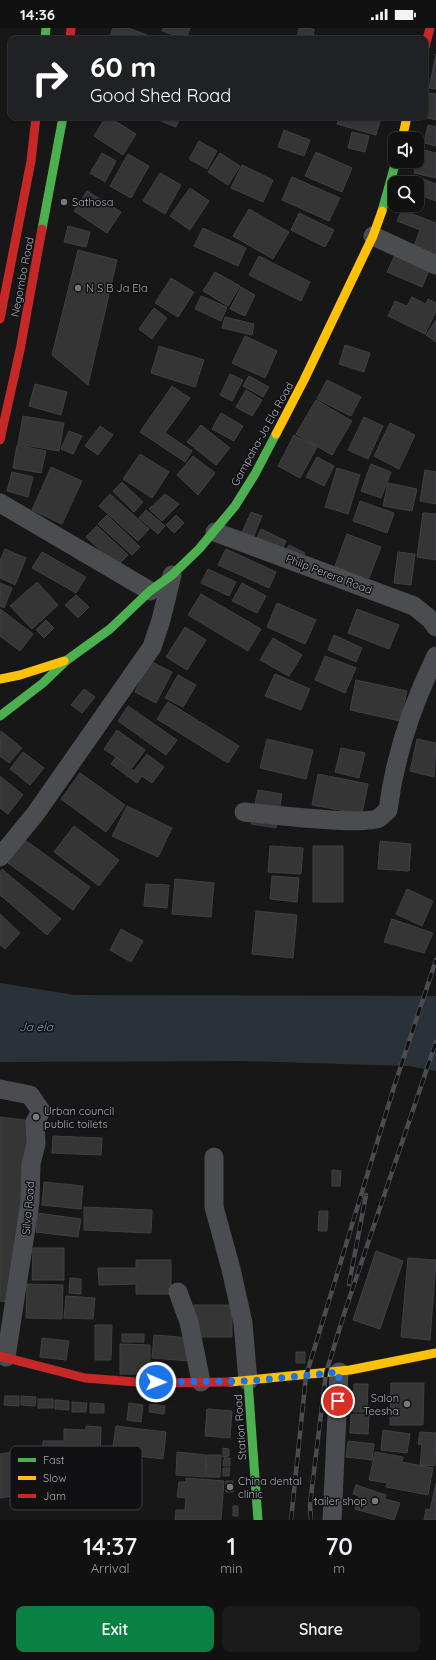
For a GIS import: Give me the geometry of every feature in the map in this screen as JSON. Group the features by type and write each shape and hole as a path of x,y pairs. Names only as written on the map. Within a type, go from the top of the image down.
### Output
{"main road":[{"name":"Negombo Road","path":"0,319 31,161 36,120"},
{"name":"Negombo Road","path":"0,440 20,350 61,120"},
{"path":"404,132 406,120"},
{"name":"Gampaha-Ja Ela Road","path":"0,716 43,683 67,660 110,629 150,591 172,575 215,532 235,506 255,474 304,380 373,236 394,168"},
{"name":"Gampaha-Ja Ela Road","path":"0,679 20,675 67,660"},
{"path":"0,669 20,675"},
{"path":"3,1357 83,1378 130,1382 201,1382 248,1381 339,1372 436,1353"},
{"name":"Station Road","path":"248,1381 258,1520"}],"street":[{"path":"373,236 436,265"},
{"path":"0,503 150,591"},
{"name":"Philp Perera Road","path":"215,532 414,606 431,620 436,627"},
{"path":"0,857 36,813 152,647 161,620 172,575"},
{"path":"244,812 330,819 364,820 378,818 388,810 391,784 404,731 436,656"},
{"name":"Silva Road","path":"0,1089 30,1094 41,1111 35,1122 36,1144 30,1164 30,1202 3,1357"},
{"path":"214,1157 214,1207 231,1269 243,1323 248,1381"},
{"path":"178,1292 189,1322 201,1382"},
{"path":"332,1520 339,1372"}],"water":[{"name":"Ja ela","path":"0,983 75,995 436,996 436,1071 408,1066 243,1061 0,1062"}],"building":[{"path":"113,28 128,28 150,36 110,36"},
{"path":"163,28 190,28 187,36 177,36 162,31"},
{"path":"299,28 314,29 313,36 298,36"},
{"path":"436,54 436,89 429,88"},
{"path":"428,93 436,94 436,120 428,118"},
{"path":"104,120 114,120 136,134 123,155 94,136"},
{"path":"158,120 179,120 176,127"},
{"path":"338,120 380,120 376,135 337,124"},
{"path":"428,125 436,127 436,146 424,143"},
{"path":"284,130 310,140 304,156 278,147"},
{"path":"352,132 369,136 365,152 348,148"},
{"path":"199,141 217,151 207,169 189,159"},
{"path":"424,150 436,153 436,178 414,173 415,168 424,168"},
{"path":"316,152 352,168 342,192 305,176"},
{"path":"102,153 116,161 105,182 90,173"},
{"path":"220,153 240,166 228,185 208,172"},
{"path":"128,154 149,166 131,198 110,186"},
{"path":"242,165 273,180 263,202 231,188"},
{"path":"160,173 181,185 165,214 143,201"},
{"path":"292,177 340,198 329,221 282,200"},
{"path":"424,179 436,184 436,201 424,197"},
{"path":"190,188 209,201 190,230 170,216"},
{"path":"87,191 121,212 107,233 74,211"},
{"path":"249,209 289,232 273,259 233,236"},
{"path":"401,212 407,212 436,223 436,255 414,246 420,230 397,221"},
{"path":"299,213 334,230 325,247 291,230"},
{"path":"68,226 90,232 86,247 64,242"},
{"path":"203,228 246,248 238,266 194,246"},
{"path":"78,250 117,260 88,385 52,355"},
{"path":"396,253 430,268 422,287 387,272"},
{"path":"259,256 310,282 301,301 249,275"},
{"path":"215,272 240,286 228,306 203,291"},
{"path":"171,278 194,292 178,317 155,303"},
{"path":"241,287 255,295 245,316 230,309"},
{"path":"201,296 227,307 221,321 195,309"},
{"path":"412,297 426,304 428,299 436,303 436,311 425,334 388,316 395,301 407,306"},
{"path":"154,308 167,318 152,339 139,329"},
{"path":"225,317 254,324 252,335 222,328"},
{"path":"436,320 436,342 426,335"},
{"path":"245,336 277,351 265,378 232,363"},
{"path":"345,345 370,353 364,372 339,364"},
{"path":"159,346 204,360 195,387 151,373"},
{"path":"230,374 243,380 232,401 220,395"},
{"path":"249,376 269,387 263,397 243,386"},
{"path":"327,380 361,397 351,416 317,399"},
{"path":"35,384 67,392 61,415 29,406"},
{"path":"172,386 190,398 165,433 192,451 185,462 140,432"},
{"path":"246,390 262,400 252,416 236,407"},
{"path":"316,400 352,421 332,455 296,434"},
{"path":"221,413 243,426 234,441 212,429"},
{"path":"23,416 64,423 59,451 18,444"},
{"path":"364,417 383,426 368,459 348,450"},
{"path":"390,423 415,435 399,469 374,456"},
{"path":"201,425 230,448 216,465 187,442"},
{"path":"100,426 113,435 98,455 85,446"},
{"path":"69,431 82,436 73,454 61,449"},
{"path":"294,435 317,447 300,478 278,466"},
{"path":"17,445 46,451 41,473 13,468"},
{"path":"140,454 169,472 152,498 123,479"},
{"path":"193,456 215,473 198,495 177,475"},
{"path":"317,457 334,466 324,486 306,477"},
{"path":"371,464 391,472 381,498 361,491"},
{"path":"51,467 82,481 62,524 32,510"},
{"path":"337,468 360,475 348,514 325,507"},
{"path":"425,470 436,472 436,504 420,501"},
{"path":"12,472 33,477 28,497 7,491"},
{"path":"122,482 143,502 134,512 113,491"},
{"path":"388,483 417,489 412,511 383,506"},
{"path":"110,494 149,529 138,541 99,506"},
{"path":"165,494 179,504 162,521 149,509"},
{"path":"360,501 394,513 387,533 353,521"},
{"path":"146,510 165,526 158,534 139,518"},
{"path":"251,512 262,516 252,540 241,535"},
{"path":"423,513 436,514 436,560 417,557"},
{"path":"107,515 140,547 132,555 98,524"},
{"path":"176,515 184,523 174,533 166,525"},
{"path":"97,526 128,555 117,566 86,537"},
{"path":"261,529 286,541 279,556 254,544"},
{"path":"347,534 381,547 369,578 335,566"},
{"path":"289,545 305,553 299,566 282,558"},
{"path":"5,549 26,558 15,585 0,578 0,561"},
{"path":"226,549 276,572 269,588 218,565"},
{"path":"42,552 86,577 76,593 32,568"},
{"path":"398,552 415,554 411,585 394,583"},
{"path":"208,569 236,582 229,596 201,583"},
{"path":"37,582 58,605 32,629 10,606"},
{"path":"0,583 12,588 4,608 0,606"},
{"path":"242,583 266,596 257,613 232,601"},
{"path":"201,594 261,629 248,651 188,615"},
{"path":"76,595 89,607 78,618 65,605"},
{"path":"277,603 316,620 305,644 267,627"},
{"path":"0,609 33,634 20,651 0,636"},
{"path":"357,609 399,625 389,649 348,633"},
{"path":"46,620 54,628 44,638 36,630"},
{"path":"185,627 206,640 187,670 166,657"},
{"path":"334,635 362,648 356,662 328,650"},
{"path":"273,638 302,655 289,676 260,660"},
{"path":"325,656 356,668 345,693 315,680"},
{"path":"150,661 172,672 156,703 135,692"},
{"path":"275,674 310,689 301,710 265,696"},
{"path":"178,675 196,685 183,707 165,698"},
{"path":"356,680 407,691 400,721 350,710"},
{"path":"84,689 95,697 82,713 71,705"},
{"path":"168,702 239,746 228,763 157,719"},
{"path":"128,706 177,740 166,755 118,721"},
{"path":"117,730 145,750 132,768 104,749"},
{"path":"1,731 22,748 9,763 0,756"},
{"path":"267,739 313,750 306,779 260,768"},
{"path":"417,739 436,743 434,777 410,771"},
{"path":"341,748 365,753 359,778 335,772"},
{"path":"23,752 44,768 30,785 10,769"},
{"path":"147,754 164,767 152,783 142,776 137,783 111,764 116,757 134,771"},
{"path":"80,773 125,805 106,832 61,799"},
{"path":"318,774 368,784 362,814 312,805"},
{"path":"0,776 23,795 8,814 0,808"},
{"path":"258,790 282,794 276,828 251,824"},
{"path":"127,806 172,828 158,857 112,836"},
{"path":"74,826 119,860 99,886 54,852"},
{"path":"25,840 90,887 73,910 8,863"},
{"path":"380,841 411,844 409,871 378,869"},
{"path":"270,846 303,848 301,874 268,872"},
{"path":"313,846 343,846 343,902 313,902"},
{"path":"2,869 61,919 47,935 0,895 0,872"},
{"path":"272,876 299,878 297,902 270,899"},
{"path":"175,879 214,883 211,917 172,914"},
{"path":"146,884 169,885 167,908 144,906"},
{"path":"407,889 433,901 422,926 396,914"},
{"path":"256,911 297,915 293,958 252,954"},
{"path":"0,914 20,933 5,949 0,945"},
{"path":"392,919 433,933 424,953 384,942"},
{"path":"121,929 143,941 131,962 110,950"},
{"path":"0,1117 32,1121 7,1302 0,1301"},
{"path":"53,1136 102,1138 101,1155 52,1153"},
{"path":"332,1170 341,1171 340,1186 332,1186"},
{"path":"44,1182 83,1186 81,1209 42,1205"},
{"path":"84,1207 152,1210 151,1233 84,1230"},
{"path":"319,1211 328,1211 327,1231 318,1231"},
{"path":"38,1213 81,1219 78,1237 36,1232"},
{"path":"33,1248 64,1248 64,1280 32,1280"},
{"path":"376,1251 403,1261 380,1329 353,1320"},
{"path":"408,1258 436,1260 430,1340 401,1337"},
{"path":"136,1260 171,1260 171,1294 136,1294 136,1284 99,1285 98,1268 136,1268"},
{"path":"70,1278 81,1279 81,1294 69,1293"},
{"path":"27,1284 63,1285 62,1319 26,1318"},
{"path":"66,1296 95,1298 93,1319 64,1318"},
{"path":"194,1305 232,1305 232,1337 194,1337"},
{"path":"95,1325 112,1325 111,1360 95,1360"},
{"path":"122,1334 144,1334 144,1342 122,1342"},
{"path":"154,1335 191,1338 189,1361 152,1358"},
{"path":"42,1338 69,1341 66,1360 40,1357"},
{"path":"120,1344 150,1345 150,1374 120,1374"},
{"path":"296,1352 305,1352 305,1363 296,1363"},
{"name":"Salon Teesha","path":"391,1383 424,1383 423,1425 390,1425"},
{"path":"354,1384 368,1384 367,1412 353,1412"},
{"path":"5,1396 19,1396 19,1406 4,1405"},
{"path":"21,1396 36,1397 35,1406 21,1405"},
{"path":"38,1399 53,1399 53,1408 38,1408"},
{"path":"55,1400 69,1401 69,1410 55,1409"},
{"path":"72,1402 87,1403 86,1412 72,1412"},
{"path":"90,1403 104,1404 104,1413 90,1413"},
{"path":"129,1403 143,1405 141,1422 127,1420"},
{"path":"150,1404 165,1406 164,1414 149,1412"},
{"path":"207,1409 232,1411 230,1438 205,1436"},
{"path":"351,1414 369,1415 368,1434 350,1433"},
{"path":"86,1426 101,1427 100,1446 43,1446 43,1441 64,1441 64,1429 86,1430"},
{"path":"116,1426 166,1432 163,1459 142,1457 142,1446 113,1446"},
{"path":"383,1430 410,1434 407,1453 381,1450"},
{"path":"420,1432 436,1433 435,1466 420,1465 422,1445 418,1444"},
{"path":"348,1441 374,1444 372,1460 346,1457"},
{"path":"223,1448 229,1449 229,1456 223,1457"},
{"path":"10,1452 10,1496 0,1498 0,1454"},
{"path":"177,1452 206,1455 205,1477 176,1475"},
{"path":"375,1452 403,1457 402,1462 433,1468 428,1495 386,1487 387,1483 369,1480"},
{"path":"207,1455 221,1455 220,1477 206,1477"},
{"path":"224,1458 230,1458 230,1466 223,1466"},
{"path":"223,1468 230,1468 229,1476 223,1476"},
{"path":"186,1478 224,1481 221,1520 175,1520 176,1510 185,1510 186,1498 177,1497 179,1482 186,1482"},
{"name":"China dental clinic","path":"226,1481 233,1481 233,1492 226,1492"},
{"path":"436,1483 436,1520 424,1520 426,1509 430,1510"},
{"name":"tailer shop","path":"356,1485 386,1495 385,1499 400,1503 394,1520 355,1509 359,1496 353,1494"},
{"path":"233,1506 238,1506 238,1516 233,1516"}],"railway":[{"path":"291,1520 306,1376 394,1087 436,960"},
{"path":"311,1520 310,1504 326,1373 344,1314 436,1042"},
{"path":"349,1284 366,1195"}],"traffic: fast":[{"path":"45,36 46,28"},
{"path":"42,229 62,120"},
{"path":"382,211 394,168"},
{"path":"0,716 43,683 67,660 110,629 150,591 172,575 199,549 235,506 255,474 276,434"},
{"path":"248,1381 258,1520"}],"traffic: slow":[{"path":"404,132 406,120"},
{"path":"276,434 304,380 373,236 382,211"},
{"path":"0,679 20,675 64,661"},
{"path":"230,1382 350,1370 436,1353"}],"traffic: jam":[{"path":"70,36 71,28"},
{"path":"428,36 430,28"},
{"path":"0,319 31,161 36,120"},
{"path":"0,440 20,350 42,229"},
{"path":"0,1356 85,1378 148,1383 230,1382"}],"place":[{"name":"Sathosa","path":"64,202"},
{"name":"N S B Ja Ela","path":"78,288"},
{"name":"Urban council public toilets","path":"36,1117"},
{"name":"Salon Teesha","path":"407,1404"},
{"name":"China dental clinic","path":"230,1487"},
{"name":"tailer shop","path":"375,1501"}],"route":[{"path":"156,1382 248,1381 339,1372 338,1401"}]}
